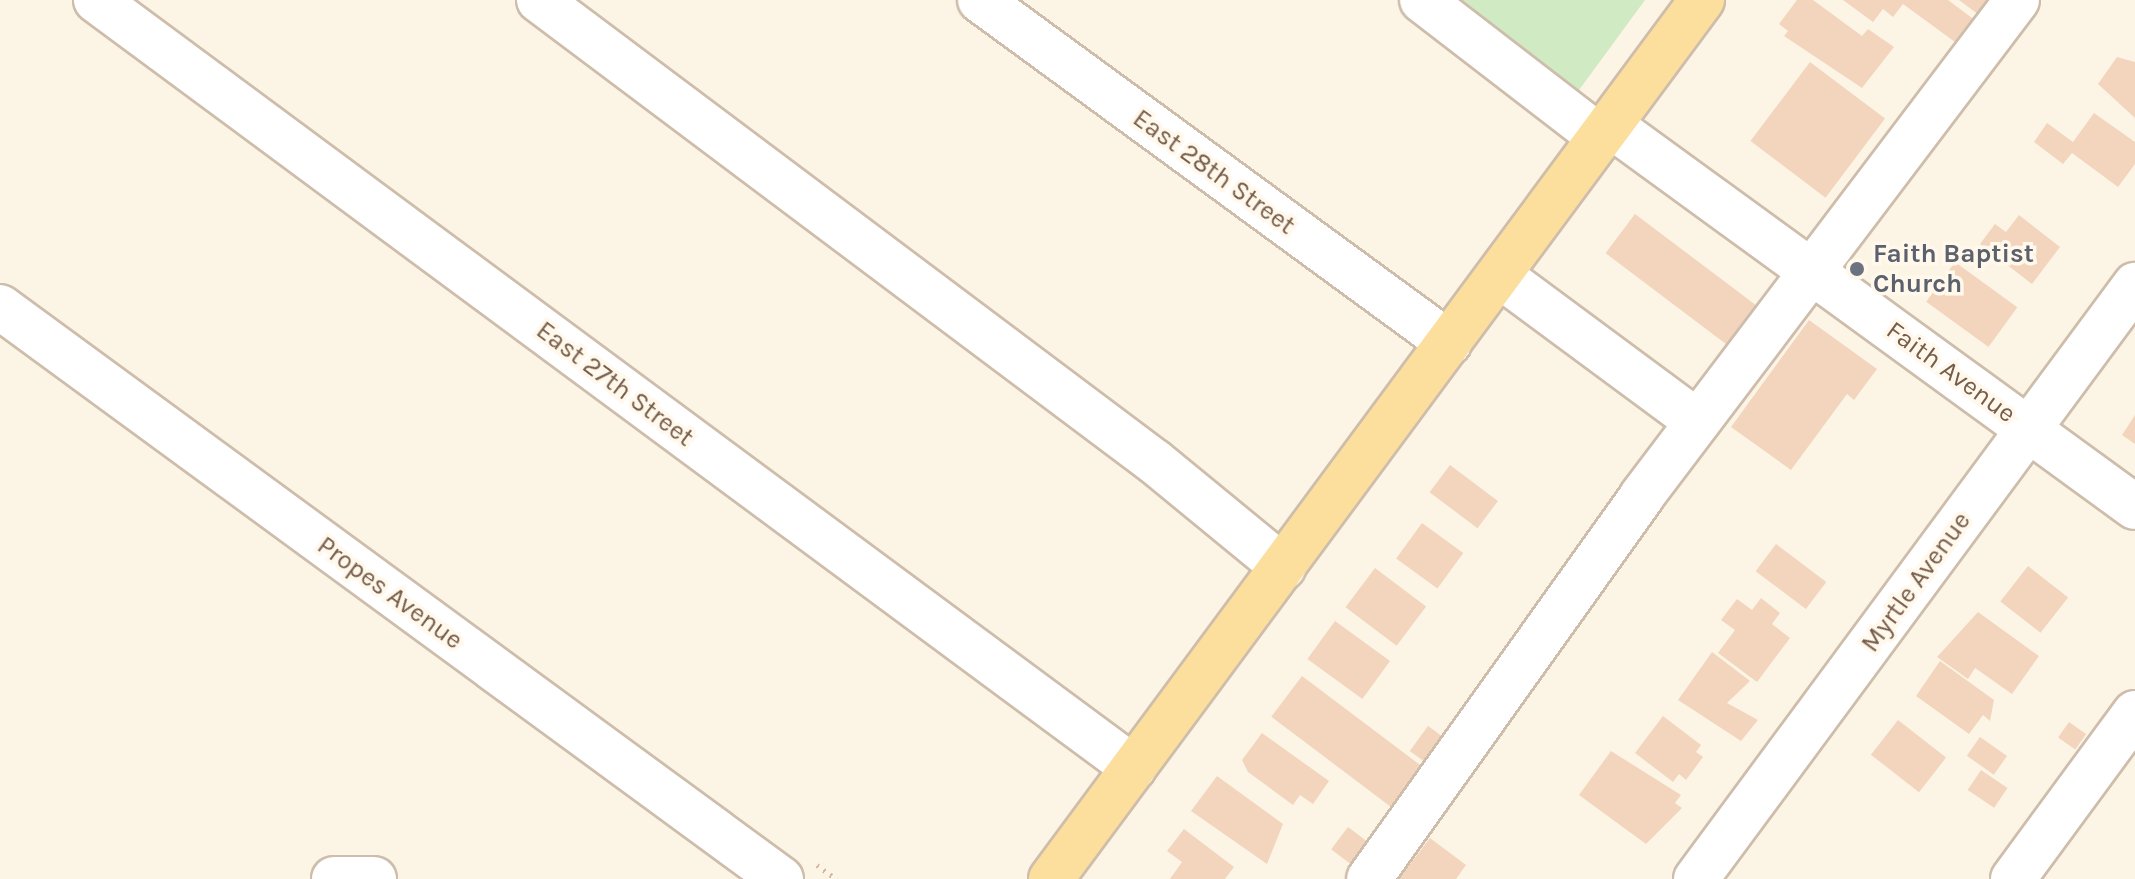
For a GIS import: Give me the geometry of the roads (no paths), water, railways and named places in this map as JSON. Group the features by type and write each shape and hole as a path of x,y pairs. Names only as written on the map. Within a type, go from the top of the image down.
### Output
{"main road":[{"path":"1051,879 1702,0"}],"street":[{"name":"East 27th Street","path":"96,0 1134,768"},
{"path":"539,0 1155,462 1283,567"},
{"name":"East 28th Street","path":"980,0 1449,343"},
{"name":"Faith Avenue","path":"1422,0 1606,132 1812,271 2135,507"},
{"path":"1369,879 1698,422 2017,0"},
{"path":"1499,275 1698,422"},
{"name":"Myrtle Avenue","path":"1696,879 2135,285"},
{"name":"Propes Avenue","path":"0,307 781,879"},
{"path":"2013,879 2135,713"}],"place":[{"name":"Faith Baptist Church","path":"1857,269"}]}
